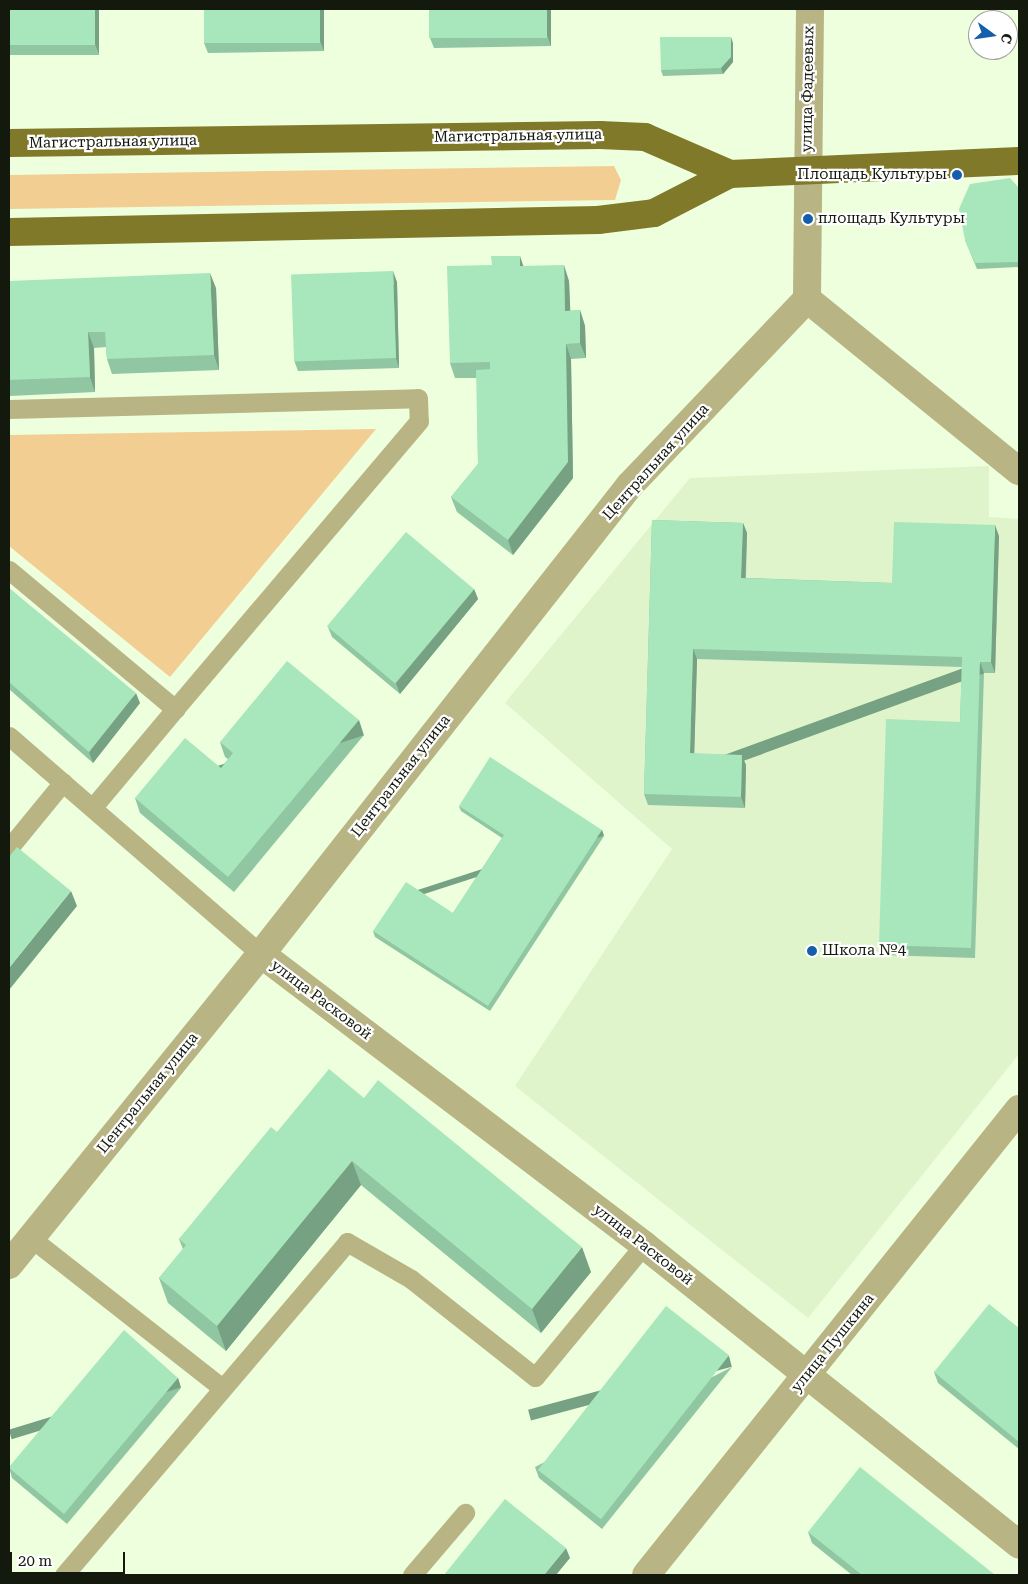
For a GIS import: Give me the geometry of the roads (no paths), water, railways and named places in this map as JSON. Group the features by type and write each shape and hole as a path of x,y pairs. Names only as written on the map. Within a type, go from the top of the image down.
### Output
{"main road":[{"name":"Магистральная улица","path":"9,144 600,135 645,137 730,174 1019,161"},
{"path":"9,232 598,220 654,212 730,174"}],"street":[{"name":"улица Фадеевых","path":"806,170 810,9"},
{"path":"806,170 807,299 1019,471"},
{"name":"Центральная улица","path":"9,1265 260,954 630,486 807,299"},
{"name":"улица Расковой","path":"260,954 644,1244 1019,1544"},
{"name":"улица Пушкина","path":"646,1575 1019,1109"}],"lane":[{"path":"9,410 418,398 418,421 94,807"},
{"path":"9,570 175,709"},
{"path":"9,736 94,807 260,954"},
{"path":"9,848 63,782"},
{"path":"31,1238 222,1388"},
{"path":"64,1575 347,1242 411,1278 535,1377 644,1244"},
{"path":"412,1575 464,1513"}],"place":[{"name":"Площадь Культуры","path":"957,175"},
{"name":"площадь Культуры","path":"808,219"},
{"name":"Школа №4","path":"812,951"}]}
